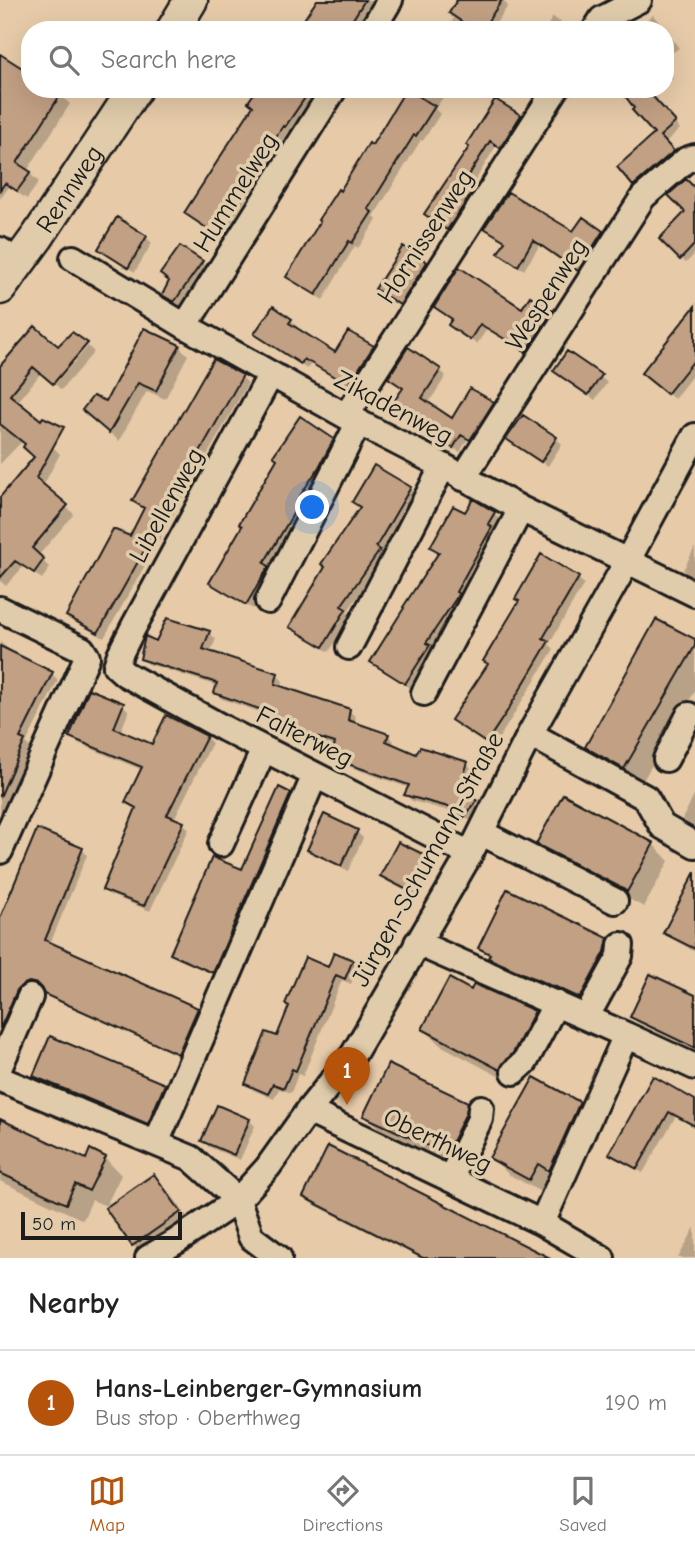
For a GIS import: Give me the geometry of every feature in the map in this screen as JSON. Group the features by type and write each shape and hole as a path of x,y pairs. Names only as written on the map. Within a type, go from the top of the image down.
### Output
{"main road":[{"path":"178,21 191,0"},
{"name":"Rennweg","path":"0,288 9,256 128,98"}],"street":[{"path":"377,21 390,0"},
{"path":"600,21 639,0"},
{"name":"Hummelweg","path":"185,327 328,98"},
{"name":"Hornissenweg","path":"268,601 353,419 550,98"},
{"name":"Wespenweg","path":"349,647 453,472 643,197 686,160 695,157"},
{"name":"Zikadenweg","path":"73,258 185,327 353,419 521,509 695,594"},
{"name":"Libellenweg","path":"116,666 133,628 271,374"},
{"name":"Jürgen-Schumann-Straße","path":"148,1258 238,1200 268,1167 353,1055 476,843 530,734 695,436"},
{"path":"424,693 521,509"},
{"path":"0,609 82,649 87,657 0,850"},
{"name":"Falterweg","path":"116,666 125,674 225,729 315,775 615,901"},
{"path":"667,759 693,712"},
{"path":"530,734 646,798 662,826 695,845"},
{"path":"221,844 264,749"},
{"path":"156,1143 315,775"},
{"path":"417,943 587,1016 695,1067"},
{"path":"587,1016 620,956 621,945"},
{"path":"0,1066 7,1032 30,998"},
{"path":"514,1072 525,1062 556,1003"},
{"path":"542,1223 626,1034"},
{"path":"0,1079 191,1158 238,1200 251,1237 279,1258"},
{"path":"450,1179 480,1119 481,1108"},
{"name":"Oberthweg","path":"308,1111 542,1223 601,1258"}],"building":[{"path":"317,0 365,0 352,21 303,21"},
{"path":"457,0 502,0 488,21 461,21 449,13"},
{"path":"0,54 21,67 21,98 58,98 17,163 31,172 17,191 5,183 0,190"},
{"path":"251,98 305,98 285,127 283,126 214,233 184,213 253,106 248,102"},
{"path":"401,98 421,98 435,106 368,209 372,212 352,243 349,241 316,295 286,277 338,189 340,191 369,143 372,145"},
{"path":"627,98 654,98 676,122 660,136 674,151 633,186 617,167 654,134 632,110 634,108"},
{"path":"495,99 521,115 500,148 490,141 466,180 476,187 447,230 424,214 469,147 466,145"},
{"path":"686,179 695,188 695,244 680,260 659,239 685,212 668,195"},
{"path":"508,192 573,231 583,217 603,231 578,271 533,240 518,266 498,253 505,241 484,228"},
{"path":"117,217 147,236 128,268 98,249"},
{"path":"180,246 203,261 174,302 162,295 169,281 160,274"},
{"path":"403,246 427,262 400,305 375,289"},
{"path":"459,267 522,308 530,296 553,311 526,352 480,324 470,340 448,325 452,319 434,307"},
{"path":"273,306 292,319 289,323 335,352 348,331 374,346 348,385 304,359 301,364 254,334"},
{"path":"695,306 695,359 667,394 641,373"},
{"path":"35,326 58,346 72,332 88,343 53,384 33,367 10,395 41,420 43,417 64,427 36,478 68,505 32,548 44,559 34,573 15,561 0,578 0,497 34,457 23,447 25,444 0,424 0,366"},
{"path":"144,328 180,345 156,391 138,383 109,433 82,410 93,396 106,401"},
{"path":"408,347 441,369 422,398 452,418 470,388 494,402 470,440 461,435 453,448 427,432 429,429 392,404 403,388 388,378"},
{"path":"567,351 602,375 588,395 553,371"},
{"path":"213,359 243,375 98,633 66,616 113,529 130,536 144,508 132,501"},
{"path":"523,415 557,437 541,462 506,439"},
{"path":"300,416 334,439 296,502 299,504 264,563 269,566 246,605 209,583 277,459 273,456"},
{"path":"374,465 411,487 376,547 380,550 341,606 346,609 323,647 289,627 325,567 321,564 360,507 352,502"},
{"path":"473,499 495,512 488,524 492,527 456,592 459,594 426,643 430,645 405,684 370,662 439,552 430,547 453,506 465,512"},
{"path":"541,554 579,577 543,638 549,641 486,743 451,720 488,664 483,661 519,601 515,599"},
{"path":"167,618 210,631 203,649 278,673 275,684 350,709 348,720 389,734 386,741 416,754 420,747 468,762 460,787 477,801 464,817 452,808 404,795 409,785 331,758 335,743 276,725 279,716 214,693 217,683 140,659 145,636 156,641"},
{"path":"656,619 695,639 695,646 624,769 585,747"},
{"path":"0,646 53,672 20,738 25,740 0,797"},
{"path":"89,689 124,703 114,728 152,744 166,715 207,736 167,815 184,822 144,906 102,890 136,808 125,802 142,767 69,737"},
{"path":"279,787 291,793 213,973 170,954 212,857 242,869"},
{"path":"563,794 654,843 627,892 536,844"},
{"path":"324,814 358,830 341,866 307,850"},
{"path":"37,829 83,848 45,940 198,1008 178,1054 44,994 37,984 29,982 17,990 0,1029 0,918"},
{"path":"398,842 427,856 409,891 380,876"},
{"path":"695,872 695,949 663,933"},
{"path":"507,889 608,938 605,952 580,998 488,958 490,954 478,948"},
{"path":"334,952 353,960 345,979 336,975 296,1071 292,1069 284,1088 273,1084 268,1094 245,1084 266,1032 277,1036 289,1006 285,1004 305,957 328,967"},
{"path":"650,974 695,995 695,1048 630,1017"},
{"path":"449,978 471,990 474,984 535,1011 513,1053 500,1070 422,1029"},
{"path":"50,1036 165,1084 148,1124 33,1076"},
{"path":"388,1064 468,1102 466,1113 446,1154 363,1116"},
{"path":"653,1076 695,1100 695,1126 669,1112 637,1169 609,1154"},
{"path":"534,1077 580,1102 549,1171 538,1164 529,1180 489,1158"},
{"path":"217,1105 250,1119 234,1155 201,1141"},
{"path":"0,1119 86,1159 90,1149 106,1157 89,1191 75,1184 66,1204 0,1173"},
{"path":"328,1146 550,1258 423,1258 303,1197"},
{"path":"154,1174 181,1212 132,1246 105,1208"}],"place":[{"name":"Hans-Leinberger-Gymnasium","path":"347,1105"}]}
